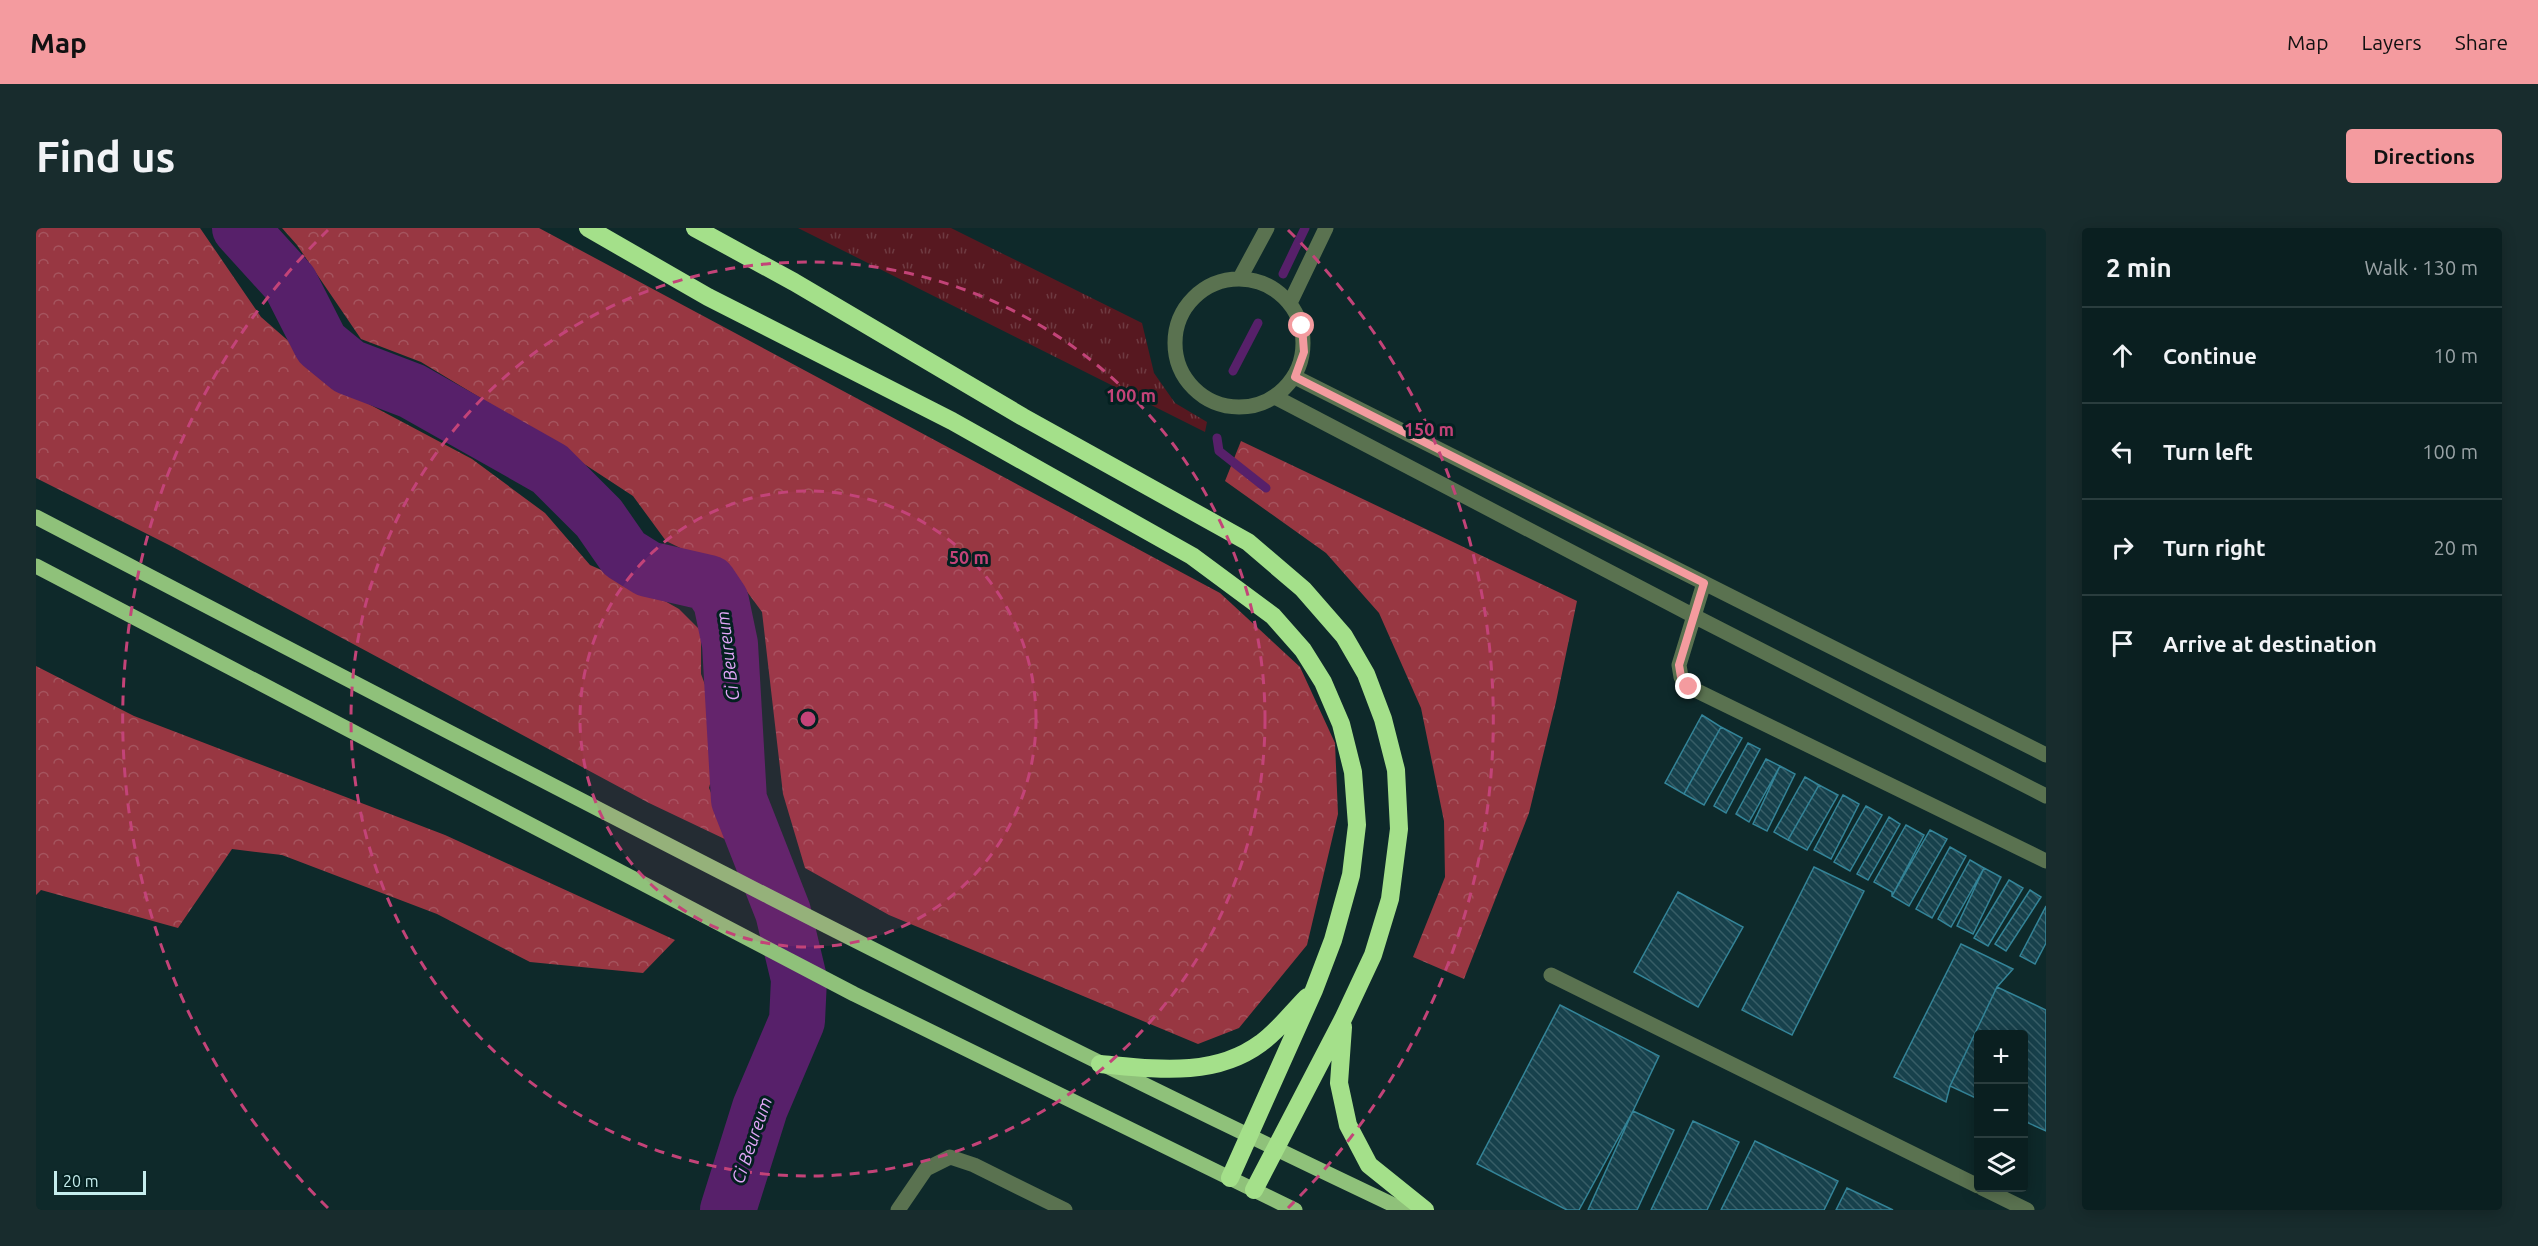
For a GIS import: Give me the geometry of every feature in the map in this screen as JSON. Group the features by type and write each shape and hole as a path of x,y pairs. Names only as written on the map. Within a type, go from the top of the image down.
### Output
{"highway":[{"path":"588,228 708,297 952,421 1192,556 1273,616 1303,650 1323,682 1341,724 1353,772 1357,825 1351,875 1333,940 1314,990 1230,1178"},
{"path":"696,228 794,282 1023,417 1248,542 1303,589 1344,636 1366,674 1383,718 1396,770 1399,829 1390,899 1373,955 1343,1019 1254,1190"},
{"path":"1100,1064 1172,1071 1223,1063 1261,1043 1314,990"},
{"path":"1343,1019 1339,1083 1348,1125 1369,1165 1425,1210"}],"main road":[{"path":"36,517 850,940 1249,1137 1404,1210"},
{"path":"36,566 854,994 1295,1210"}],"street":[{"path":"1240,278 1267,228"},
{"path":"1290,303 1326,228"},
{"path":"1240,278 1268,285 1290,303 1302,326 1304,352 1295,377 1275,397 1250,408 1211,403 1182,378 1172,340 1182,309 1207,285 1240,278"},
{"path":"1295,377 2046,755"},
{"path":"1275,397 1694,616 2046,796"},
{"path":"1704,583 1679,665 1681,677 1689,687 2046,861"},
{"path":"1551,975 1974,1184"},
{"path":"898,1210 926,1169 950,1157 974,1165 1065,1210"},
{"path":"1990,1192 2027,1210"}],"green space":[{"path":"36,228 200,228 261,317 348,393 472,459 545,513 590,565 638,586 679,609 701,631 701,674 723,733 709,788 731,842 649,803 171,546 36,478"},
{"path":"282,228 539,228 1220,593 1300,667 1335,743 1338,814 1307,945 1239,1028 1198,1044 889,915 805,868 783,794 762,612 734,574 666,541 633,496 517,420 421,362 361,339 297,245"},
{"path":"798,228 951,228 1142,323 1154,373 1175,403 1207,422 1205,432"},
{"path":"1241,441 1577,601 1556,702 1529,813 1464,979 1413,957 1445,877 1444,821 1421,708 1379,613 1326,553 1225,481"},
{"path":"36,666 134,716 445,835 675,940 643,973 530,962 437,914 282,855 232,849 178,928 41,890 36,895"}],"building":[{"path":"1702,715 1721,727 1684,794 1665,783"},
{"path":"1721,727 1742,738 1704,805 1684,794"},
{"path":"1748,743 1760,749 1726,813 1714,806"},
{"path":"1766,759 1780,766 1749,822 1736,814"},
{"path":"1780,766 1795,774 1767,831 1753,824"},
{"path":"1805,777 1819,785 1788,840 1774,832"},
{"path":"1819,785 1838,795 1807,850 1788,840"},
{"path":"1843,795 1859,804 1831,859 1814,850"},
{"path":"1866,806 1882,815 1850,871 1834,862"},
{"path":"1889,817 1900,824 1868,880 1857,874"},
{"path":"1906,825 1924,835 1892,896 1892,892 1874,882"},
{"path":"1930,830 1947,839 1909,906 1892,896"},
{"path":"1950,847 1966,856 1932,918 1916,909"},
{"path":"1970,860 1984,868 1951,927 1938,919"},
{"path":"1814,867 1864,891 1792,1035 1742,1010"},
{"path":"1984,868 2001,877 1973,934 1957,926"},
{"path":"2009,880 2023,888 1988,946 1974,938"},
{"path":"2030,890 2041,897 2006,951 1995,944"},
{"path":"1678,892 1743,927 1698,1007 1634,972"},
{"path":"2046,906 2046,943 2035,964 2020,956"},
{"path":"1961,944 2013,969 1997,987 1977,1030 1974,1030 1974,1035 1950,1086 1946,1102 1894,1077"},
{"path":"1997,987 2046,1010 2046,1131 2028,1123 2028,1030 1977,1030"},
{"path":"1560,1005 1659,1056 1633,1111 1579,1210 1567,1210 1477,1164"},
{"path":"1974,1035 1974,1097 1950,1086"},
{"path":"1633,1111 1674,1130 1637,1210 1588,1210"},
{"path":"1693,1121 1739,1142 1707,1210 1651,1210"},
{"path":"1755,1141 1838,1181 1824,1210 1721,1210"},
{"path":"1847,1188 1893,1210 1836,1210"}],"waterway":[{"name":"Ci Beureum","path":"240,228 290,283 321,344 349,367 412,391 550,469 599,518 624,554 648,569 709,583 721,601 730,644 739,800 783,912 799,979 797,1021 760,1108 728,1210"},
{"path":"1283,274 1305,228"},
{"path":"1233,371 1258,323"},
{"path":"1217,438 1219,451 1266,488"}],"route":[{"path":"1302,326 1304,352 1295,377 1704,583 1679,665 1681,677 1689,687"}]}
